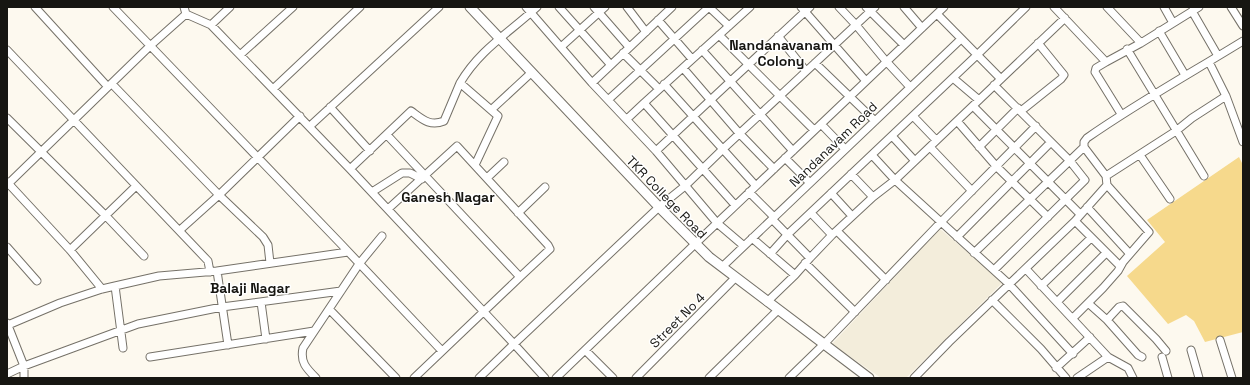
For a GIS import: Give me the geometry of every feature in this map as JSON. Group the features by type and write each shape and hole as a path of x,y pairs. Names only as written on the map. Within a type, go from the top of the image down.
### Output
{"street":[{"path":"35,7 219,195 263,237 268,244 270,263"},
{"path":"113,7 442,351"},
{"path":"211,25 230,7"},
{"path":"240,56 293,7"},
{"path":"273,89 360,7"},
{"path":"310,126 439,7"},
{"name":"TKR College Road","path":"470,7 695,244 735,278 868,378"},
{"path":"350,169 411,111 426,121 438,124 444,121 460,83 467,71 476,60 528,10 537,7"},
{"path":"559,7 610,64"},
{"path":"561,47 580,30 597,10 605,7"},
{"path":"628,7 646,32"},
{"path":"608,100 709,7 729,26"},
{"path":"627,119 750,7"},
{"path":"839,7 910,87"},
{"path":"904,7 922,28"},
{"path":"556,378 735,205 944,7"},
{"path":"770,254 787,235 954,78 1026,7"},
{"path":"1054,7 1106,62"},
{"path":"1107,7 1140,42"},
{"path":"1164,7 1173,23"},
{"path":"1231,7 1243,26"},
{"path":"592,83 669,8"},
{"path":"656,150 748,66 805,9 866,81"},
{"path":"479,378 659,207 685,186 760,114 781,96 871,9 904,45"},
{"path":"1121,114 1095,74 1096,68 1127,49 1195,9 1218,56"},
{"path":"102,289 70,250 8,183 150,46 185,10 211,25 310,126 545,378"},
{"path":"528,10 592,83 656,150 717,223 744,246"},
{"path":"597,10 629,47"},
{"path":"937,14 1001,79"},
{"path":"767,302 795,275 834,233 873,197 895,180 1065,18"},
{"path":"658,20 692,59"},
{"path":"1159,31 1185,75"},
{"path":"719,35 748,66 781,96 814,130"},
{"path":"778,36 806,72"},
{"name":"Nandanavam Road","path":"722,267 961,39"},
{"path":"974,253 1084,147 1084,142 1087,138 1121,114 1243,41"},
{"path":"979,147 997,129 1061,79 1064,74 1038,43"},
{"path":"1127,49 1204,176"},
{"path":"7,50 208,261 213,271 222,307 228,345"},
{"path":"702,50 793,151"},
{"path":"623,53 662,87 693,117 756,186"},
{"path":"1209,62 1226,96 1243,142"},
{"path":"815,63 875,121"},
{"path":"683,68 710,101 774,169"},
{"path":"491,110 532,73"},
{"path":"954,78 979,100"},
{"path":"460,83 498,116 475,165"},
{"path":"994,85 1052,142 1086,180 994,270"},
{"path":"1106,176 1176,131 1192,118 1226,96"},
{"path":"644,103 704,168 735,205"},
{"path":"973,106 1080,214"},
{"path":"330,107 370,151"},
{"path":"180,230 219,195 300,116"},
{"path":"914,116 936,140"},
{"path":"7,118 106,216 144,256"},
{"path":"957,121 996,166 1048,218"},
{"path":"821,124 845,149"},
{"path":"789,378 1036,126"},
{"path":"387,135 424,178 520,278"},
{"path":"892,136 915,161"},
{"path":"957,237 1052,142"},
{"path":"388,209 424,178 457,146 548,245 550,250 414,378"},
{"path":"930,147 972,191"},
{"path":"1073,318 1118,271 1120,266 1149,232 1107,185 1106,176 1084,147"},
{"path":"872,155 895,180 1009,284 1073,354"},
{"path":"1140,155 1170,199"},
{"path":"785,158 810,183"},
{"path":"487,178 504,162"},
{"path":"372,192 402,173 410,173 424,178"},
{"path":"852,174 873,197"},
{"path":"914,378 992,300 1075,221 1107,185"},
{"path":"70,250 136,186"},
{"path":"518,212 545,187"},
{"path":"749,192 855,312"},
{"path":"831,193 852,216"},
{"path":"1087,207 1130,254"},
{"path":"811,213 886,280"},
{"path":"1075,221 1120,266"},
{"path":"316,378 305,367 302,355 303,348 359,264 382,236"},
{"path":"752,238 795,275"},
{"path":"1041,286 1091,238"},
{"path":"7,247 37,281"},
{"path":"24,378 24,366 7,324 60,303 102,289 159,276 213,271 348,252"},
{"path":"1057,302 1106,253"},
{"path":"1026,269 1108,357 1128,368 1133,378"},
{"name":"Street No 4","path":"636,378 735,278"},
{"path":"115,286 123,348"},
{"path":"7,374 24,366 138,324 222,307 341,291"},
{"path":"992,300 1041,349 1066,378"},
{"path":"261,302 266,339"},
{"path":"1088,303 1107,320 1138,355 1142,357"},
{"path":"1107,320 1119,307 1123,306 1156,339 1164,354 1168,378"},
{"path":"330,308 396,378"},
{"path":"709,378 778,310"},
{"path":"150,357 314,331"},
{"path":"1056,368 1090,337"},
{"path":"1220,340 1232,378"},
{"path":"585,350 613,378"},
{"path":"1191,350 1199,378"},
{"path":"1082,376 1108,357"}],"shaded area":[{"path":"1239,157 1243,165 1243,332 1205,342 1194,321 1186,315 1168,324 1127,276 1165,242 1147,220"},
{"path":"940,229 1003,282 906,378 881,378 832,344"}],"district":[{"name":"Nandanavanam Colony","path":"781,54"},
{"name":"Ganesh Nagar","path":"448,197"},
{"name":"Balaji Nagar","path":"250,288"}]}
